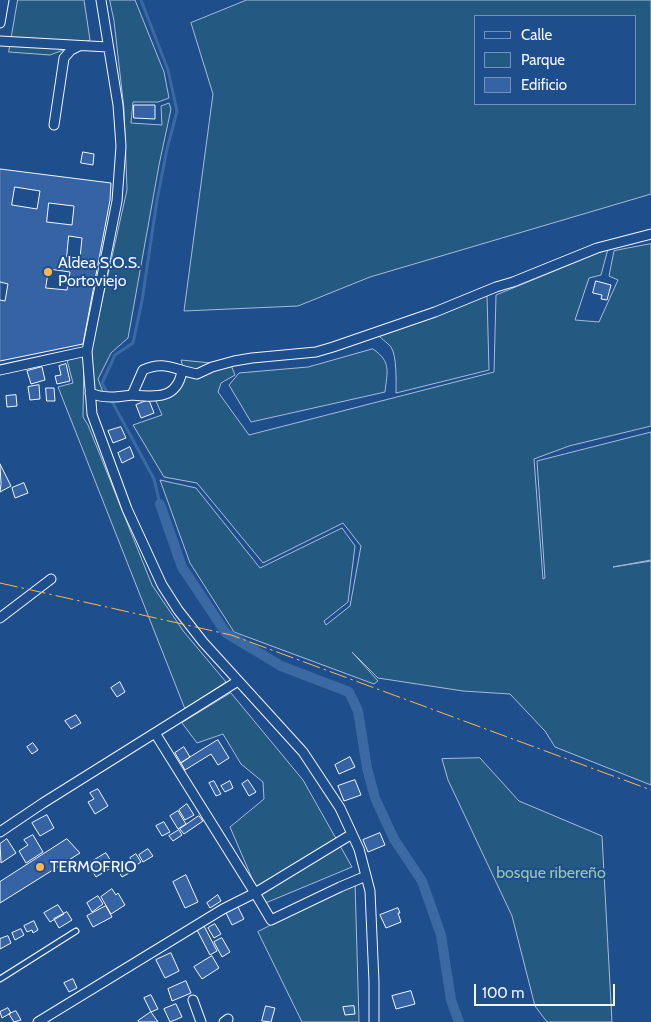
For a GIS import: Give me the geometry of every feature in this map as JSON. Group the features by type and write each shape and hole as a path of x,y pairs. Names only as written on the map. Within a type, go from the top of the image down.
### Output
{"street":[{"path":"0,23 4,0"},
{"path":"101,0 118,104 121,146 117,202 87,351 92,414 127,509 162,585 178,610 203,642 303,752 340,808 359,849 370,891 374,1022"},
{"path":"0,42 108,47"},
{"path":"54,125 64,58 71,50 79,46"},
{"path":"132,395 143,370 152,366 161,364 197,374 212,367 234,361 316,352 427,315 597,248 651,234"},
{"path":"0,370 87,351"},
{"path":"90,393 98,397 117,398 132,395 160,397 168,393 180,381 182,371"},
{"path":"0,618 50,579"},
{"path":"0,832 238,681"},
{"path":"155,733 271,920 366,876"},
{"path":"38,1022 223,909 352,834"},
{"path":"193,1000 201,1022"}],"lane":[{"path":"0,978 76,931"}],"green space":[{"path":"18,0 84,0 90,40 50,55 9,52"},
{"path":"110,0 135,0 164,72 169,98 158,102 133,102 131,123 162,125 161,106 169,103 171,109 128,338 111,353 98,379 103,392 91,390 91,350 127,190 124,109"},
{"path":"247,0 651,0 651,194 370,277 298,306 184,311 213,94 191,23"},
{"path":"651,244 651,426 569,446 534,459 543,579 545,578 537,461 651,432 651,560 613,567 651,561 651,785 555,747 545,731 510,694 463,691 378,678 352,652 378,681 374,684 234,632 190,563 160,480 196,488 260,568 342,528 355,546 348,602 324,621 326,625 350,606 361,546 343,523 263,563 197,483 164,477 133,425 162,415 156,401 171,392 186,378 181,360 231,365 235,375 221,383 218,392 249,435 494,372 496,295 608,249 601,275 589,278 575,320 599,322 618,280 609,276 614,251"},
{"path":"487,295 489,370 396,393 396,369 393,351 377,332"},
{"path":"373,349 386,363 385,392 251,422 229,385 239,373 308,367"},
{"path":"84,355 83,417 88,425 152,585 184,632 226,682 185,709 58,387 73,383 67,360"},
{"path":"231,693 303,780 352,867 263,904 230,827 264,799 263,782 241,764 223,734 197,743 182,723"},
{"name":"bosque ribereño","path":"480,758 519,801 602,836 612,1022 547,1022 535,1006 512,916 448,780 442,759"},
{"path":"355,882 359,1022 302,1022 258,932"}],"building":[{"path":"134,105 155,105 155,119 134,118"},
{"path":"83,152 94,154 93,165 81,163"},
{"name":"Aldea S.O.S. Portoviejo","path":"0,169 111,183 110,200 83,344 0,361"},
{"path":"15,187 40,191 37,209 12,205"},
{"path":"49,203 74,206 72,225 47,222"},
{"path":"69,236 82,238 80,258 67,257"},
{"path":"49,269 70,272 67,290 46,288"},
{"path":"596,281 611,285 607,300 601,299 602,295 593,293"},
{"path":"0,282 8,284 5,301 0,300"},
{"path":"66,364 70,381 57,384 55,376 61,375 59,366"},
{"path":"42,367 45,380 31,384 27,371"},
{"path":"39,385 40,399 30,400 28,387"},
{"path":"46,388 54,388 55,401 47,401"},
{"path":"16,395 17,406 7,407 6,396"},
{"path":"149,400 154,413 141,418 136,405"},
{"path":"121,427 126,438 113,443 108,431"},
{"path":"130,447 134,457 122,463 118,453"},
{"path":"0,464 11,486 0,492 1,484"},
{"path":"24,483 28,493 15,498 12,488"},
{"path":"120,682 125,692 117,697 111,688"},
{"path":"76,715 81,723 71,729 65,721"},
{"path":"218,740 229,758 218,765 211,754 185,770 181,763"},
{"path":"33,743 38,750 32,754 27,747"},
{"path":"184,747 190,757 181,763 175,753"},
{"path":"350,757 355,767 339,774 335,765"},
{"path":"248,780 256,792 249,796 242,784"},
{"path":"355,780 361,795 344,801 338,786"},
{"path":"214,781 221,794 216,796 209,783"},
{"path":"230,781 233,788 225,792 221,786"},
{"path":"98,789 108,806 95,814 88,802 94,799 90,793"},
{"path":"187,804 194,815 185,820 179,810"},
{"path":"178,811 186,824 178,829 170,816"},
{"path":"47,815 54,828 40,836 32,823"},
{"path":"199,816 203,821 184,834 180,829"},
{"path":"164,822 170,832 162,836 156,826"},
{"path":"179,830 182,835 173,841 169,836"},
{"path":"380,833 385,845 368,852 363,840"},
{"path":"33,835 43,852 26,863 19,851 28,845 24,840"},
{"path":"7,839 16,853 1,863 0,844"},
{"name":"TERMOFRIO","path":"67,839 80,853 0,903 0,882"},
{"path":"148,849 153,856 143,862 139,855"},
{"path":"106,853 114,866 96,877 88,864"},
{"path":"136,854 141,862 135,866 130,858"},
{"path":"126,864 131,872 122,877 117,869"},
{"path":"186,875 198,902 185,908 173,882"},
{"path":"112,889 116,895 118,893 125,905 111,914 101,897"},
{"path":"218,895 221,901 210,908 207,903"},
{"path":"98,896 103,904 92,912 87,903"},
{"path":"58,905 64,914 50,922 44,913"},
{"path":"106,906 112,917 93,927 87,916"},
{"path":"238,907 244,919 232,925 226,913"},
{"path":"398,908 401,922 386,928 380,915"},
{"path":"67,912 72,920 59,928 54,919"},
{"path":"34,921 38,930 33,933 32,930 27,932 24,926"},
{"path":"215,924 221,934 214,938 208,928"},
{"path":"204,926 217,951 210,955 197,930"},
{"path":"21,929 24,935 15,940 12,933"},
{"path":"8,936 11,943 0,949 0,939"},
{"path":"222,938 230,952 222,957 214,942"},
{"path":"171,953 179,971 165,978 156,960"},
{"path":"212,956 219,968 202,979 194,967"},
{"path":"73,979 77,988 69,992 64,983"},
{"path":"186,981 191,993 172,1001 168,989"},
{"path":"411,991 415,1004 396,1009 392,996"},
{"path":"151,995 158,1009 151,1012 144,998"},
{"path":"176,1004 182,1017 170,1022 164,1009"},
{"path":"266,1006 275,1008 271,1022 262,1021"},
{"path":"354,1006 355,1014 345,1015 343,1007"},
{"path":"8,1008 11,1013 2,1018 0,1012"},
{"path":"16,1011 21,1020 14,1022 9,1014"},
{"path":"151,1012 158,1022 138,1021"}],"waterway":[{"path":"141,0 168,70 177,111 157,200 142,301 133,343 115,355 102,383 154,479 160,504"},
{"path":"160,504 182,567 226,633 281,666 349,692 358,711 367,768 375,798 394,839 422,881 441,935 451,1000 459,1022"}],"power":[{"path":"0,583 231,635 651,790"}],"place":[{"name":"Aldea S.O.S. Portoviejo","path":"48,272"},
{"name":"TERMOFRIO","path":"40,867"}]}
